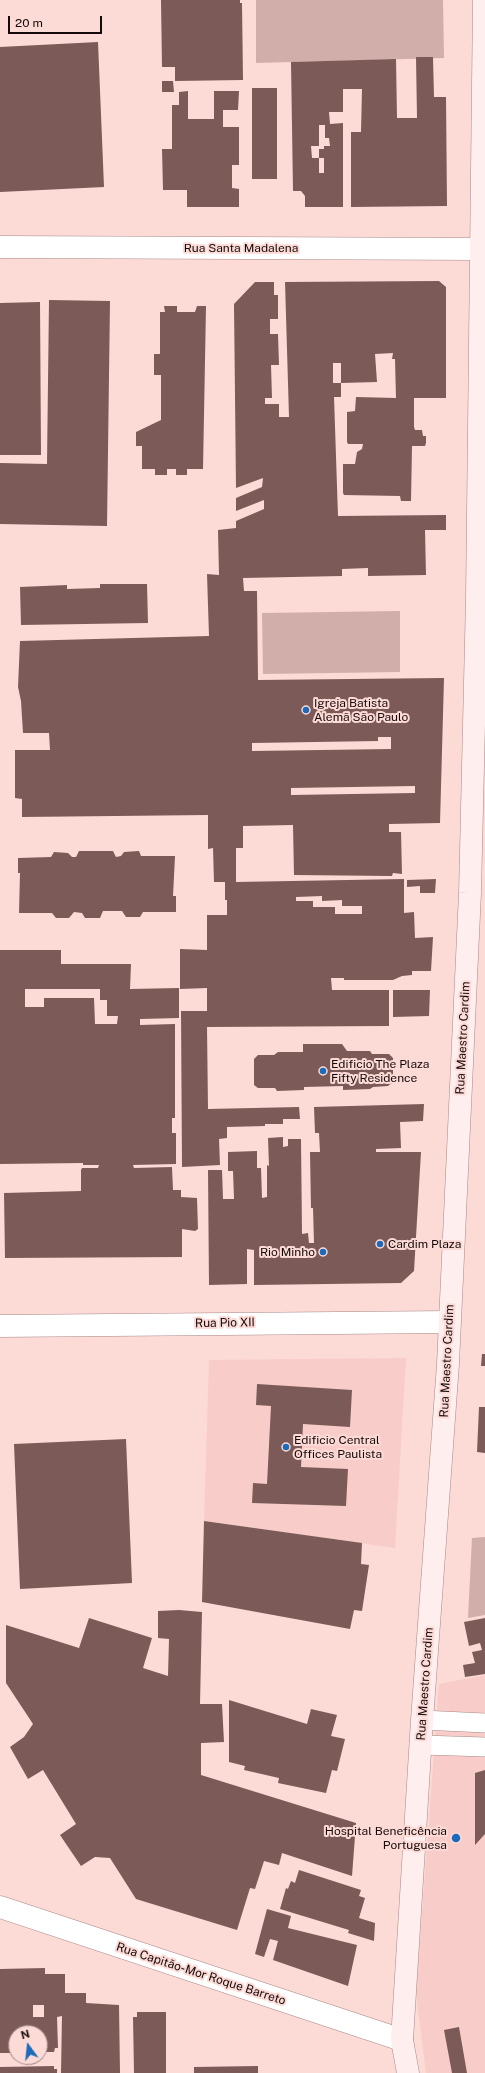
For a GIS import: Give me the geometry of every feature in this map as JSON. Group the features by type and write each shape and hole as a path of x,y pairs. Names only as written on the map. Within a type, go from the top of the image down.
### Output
{"main road":[{"name":"Rua Maestro Cardim","path":"408,2073 402,2040 422,1745 422,1720 450,1322 470,893 478,598 484,0"}],"street":[{"name":"Rua Santa Madalena","path":"0,247 482,249"},
{"name":"Rua Pio XII","path":"0,1326 450,1322"},
{"name":"Rua Capitão-Mor Roque Barreto","path":"0,1907 402,2040"}],"lane":[{"path":"422,1720 485,1723"},
{"path":"422,1745 485,1747"}],"shaded area":[{"path":"256,0 443,0 444,58 256,63"},
{"path":"400,611 400,672 263,674 262,613"},
{"path":"406,1358 395,1548 204,1521 209,1360"},
{"path":"485,1537 485,1615 468,1618 472,1538"},
{"name":"Hospital Beneficência Portuguesa","path":"485,1675 485,2073 426,2073 416,1993 439,1684"}],"building":[{"path":"161,0 240,0 240,3 242,3 243,80 175,81 175,67 162,67"},
{"path":"98,42 104,187 0,192 0,47"},
{"path":"416,57 433,57 434,97 446,97 447,206 351,207 351,132 361,132 362,89 343,89 343,112 329,112 330,124 343,123 343,207 305,207 305,196 301,191 293,191 291,62 396,59 397,118 417,118","holes":["319,125 325,125 325,138 329,138 330,146 324,146 324,149 319,149 319,158 312,158 311,146 319,146","319,158 324,158 324,173 319,173"]},
{"path":"162,81 173,81 174,92 162,92"},
{"path":"252,88 277,88 277,179 252,179"},
{"path":"188,91 188,119 214,119 214,91 239,91 238,110 223,110 223,127 239,127 239,165 232,165 232,188 239,189 239,207 187,207 187,190 163,190 162,149 172,149 172,105 179,105 179,92"},
{"path":"439,281 446,287 446,398 414,398 414,427 415,430 422,430 423,436 426,436 426,443 425,446 412,446 411,501 401,501 400,496 344,495 343,493 343,464 355,464 357,452 362,449 363,444 348,444 347,442 347,412 355,411 356,397 396,398 395,359 392,359 393,353 375,354 377,382 341,383 341,397 334,397 338,516 446,515 446,530 425,530 426,575 368,576 368,568 342,569 342,576 243,578 244,591 257,591 258,680 444,678 440,823 389,824 389,832 401,832 402,874 393,873 392,876 294,875 293,825 243,826 243,848 236,848 236,882 404,879 404,913 414,912 415,938 433,937 431,971 412,971 412,975 402,976 393,980 344,980 344,978 331,978 332,990 389,990 389,1026 207,1027 208,1109 299,1107 300,1119 283,1119 283,1124 265,1124 265,1126 227,1127 227,1138 219,1139 220,1165 182,1167 181,1011 207,1011 207,988 180,989 180,949 207,950 207,915 227,915 225,882 214,882 213,848 208,849 208,815 22,817 22,799 15,798 15,750 50,750 49,733 23,733 21,701 18,687 20,641 209,636 207,574 219,575 218,530 236,528 236,521 264,509 264,500 236,511 236,498 262,487 263,478 236,488 234,304 255,282 274,282 274,295 278,295 278,319 270,319 270,334 278,334 279,365 271,365 272,398 265,398 265,404 279,404 279,417 289,417 285,282","holes":["333,363 341,363 341,383 333,383","378,737 391,737 391,749 252,751 252,743 378,741","415,786 415,793 291,795 291,788","322,896 322,901 342,900 342,906 362,906 362,914 335,914 335,907 313,907 313,901 296,901 296,897"]},
{"path":"49,300 110,301 107,526 0,524 0,463 47,464"},
{"path":"40,302 41,455 0,455 0,303"},
{"path":"164,306 177,306 177,312 195,312 197,306 206,306 203,469 187,469 187,475 176,475 176,469 167,469 167,475 155,475 155,469 142,469 142,446 136,446 136,432 161,420 161,375 154,375 154,354 160,354 160,312 165,312"},
{"path":"100,584 147,584 148,623 21,625 20,587 67,585 67,589 100,588"},
{"path":"79,851 113,851 116,857 121,856 124,852 139,851 141,856 175,856 173,896 176,896 176,912 143,912 140,917 126,917 122,911 103,911 100,918 85,918 82,913 74,912 69,918 56,918 52,913 19,913 20,873 18,873 18,858 51,857 54,852 68,853 72,857 76,857"},
{"path":"436,879 435,893 420,893 420,886 407,887 407,880"},
{"path":"0,950 61,950 61,964 131,964 130,989 179,988 179,1018 140,1019 140,1025 175,1024 175,1118 172,1118 172,1133 176,1133 176,1164 133,1165 134,1168 172,1167 173,1190 181,1190 181,1197 197,1198 198,1229 195,1231 182,1229 182,1257 5,1258 4,1193 81,1191 82,1168 98,1168 99,1165 83,1165 83,1163 0,1164","holes":["25,989 100,989 100,1000 107,1000 107,1016 118,1016 117,1024 95,1024 94,998 44,998 44,1007 25,1007"]},
{"path":"393,990 430,990 429,1016 393,1017"},
{"name":"Edificio The Plaza Fifty Residence","path":"303,1044 342,1044 347,1051 370,1051 372,1054 389,1054 393,1058 393,1082 388,1086 373,1087 370,1089 343,1090 343,1086 304,1087 304,1090 277,1091 275,1088 258,1088 254,1085 254,1059 258,1055 274,1055 278,1052 303,1052"},
{"path":"424,1104 423,1121 400,1122 401,1148 376,1149 376,1152 421,1152 414,1271 401,1283 254,1285 254,1250 247,1249 247,1284 209,1285 208,1170 222,1170 223,1199 234,1199 233,1171 228,1171 228,1152 257,1151 257,1168 261,1168 262,1198 267,1197 267,1165 269,1166 268,1138 283,1137 283,1147 288,1146 288,1139 301,1139 302,1234 308,1233 309,1243 314,1243 313,1208 311,1208 310,1152 320,1152 319,1133 315,1133 314,1107"},
{"path":"482,1354 485,1354 485,1366 481,1366"},
{"name":"Edificio Central Offices Paulista","path":"257,1384 352,1390 350,1427 303,1424 301,1467 348,1469 346,1506 252,1503 253,1483 267,1484 271,1406 256,1405"},
{"path":"479,1407 485,1407 485,1453 477,1452"},
{"path":"126,1439 132,1583 20,1589 14,1444"},
{"path":"204,1521 362,1543 361,1564 369,1565 362,1611 354,1610 350,1629 202,1602"},
{"path":"179,1610 202,1612 200,1704 222,1704 224,1742 201,1743 201,1775 356,1823 352,1876 282,1853 279,1865 264,1861 255,1889 250,1888 237,1930 136,1899 110,1858 95,1857 81,1866 60,1835 76,1824 43,1770 28,1779 10,1747 24,1737 33,1724 6,1683 6,1625 79,1648 89,1618 152,1638 143,1668 168,1676 169,1639 158,1638 158,1611"},
{"path":"485,1618 485,1674 465,1677 463,1665 475,1663 472,1652 482,1650 480,1643 469,1646 464,1622"},
{"path":"229,1700 307,1724 311,1709 337,1715 331,1736 345,1739 337,1771 332,1770 326,1793 278,1783 279,1778 244,1770 245,1766 229,1762"},
{"path":"485,1770 485,1834 475,1845 475,1773"},
{"path":"299,1870 361,1890 359,1896 365,1898 359,1918 375,1923 374,1941 348,1933 349,1930 280,1909 286,1888 288,1889 291,1881 295,1883"},
{"path":"267,1909 291,1916 288,1928 357,1945 348,1986 273,1960 278,1941 270,1939 264,1957 255,1954"},
{"path":"45,1968 45,1974 65,1974 65,1993 86,1993 86,2003 119,2005 120,2073 61,2073 62,2016 57,2017 58,2048 55,2048 54,2052 48,2052 48,2025 8,2025 8,2053 0,2053 0,1969","holes":["33,2005 44,2005 44,2017 33,2017"]},
{"path":"137,2012 166,2012 166,2073 134,2073 133,2017 137,2017"},
{"path":"459,2027 467,2073 452,2073 444,2030"},
{"path":"54,2066 54,2069 57,2069 57,2073 0,2073 0,2067"},
{"path":"258,2066 258,2073 194,2073 194,2067"}],"place":[{"name":"Igreja Batista Alemã São Paulo","path":"306,710"},
{"name":"Edificio The Plaza Fifty Residence","path":"323,1071"},
{"name":"Cardim Plaza","path":"380,1244"},
{"name":"Rio Minho","path":"323,1252"},
{"name":"Edificio Central Offices Paulista","path":"286,1447"},
{"name":"Hospital Beneficência Portuguesa","path":"456,1838"}]}
